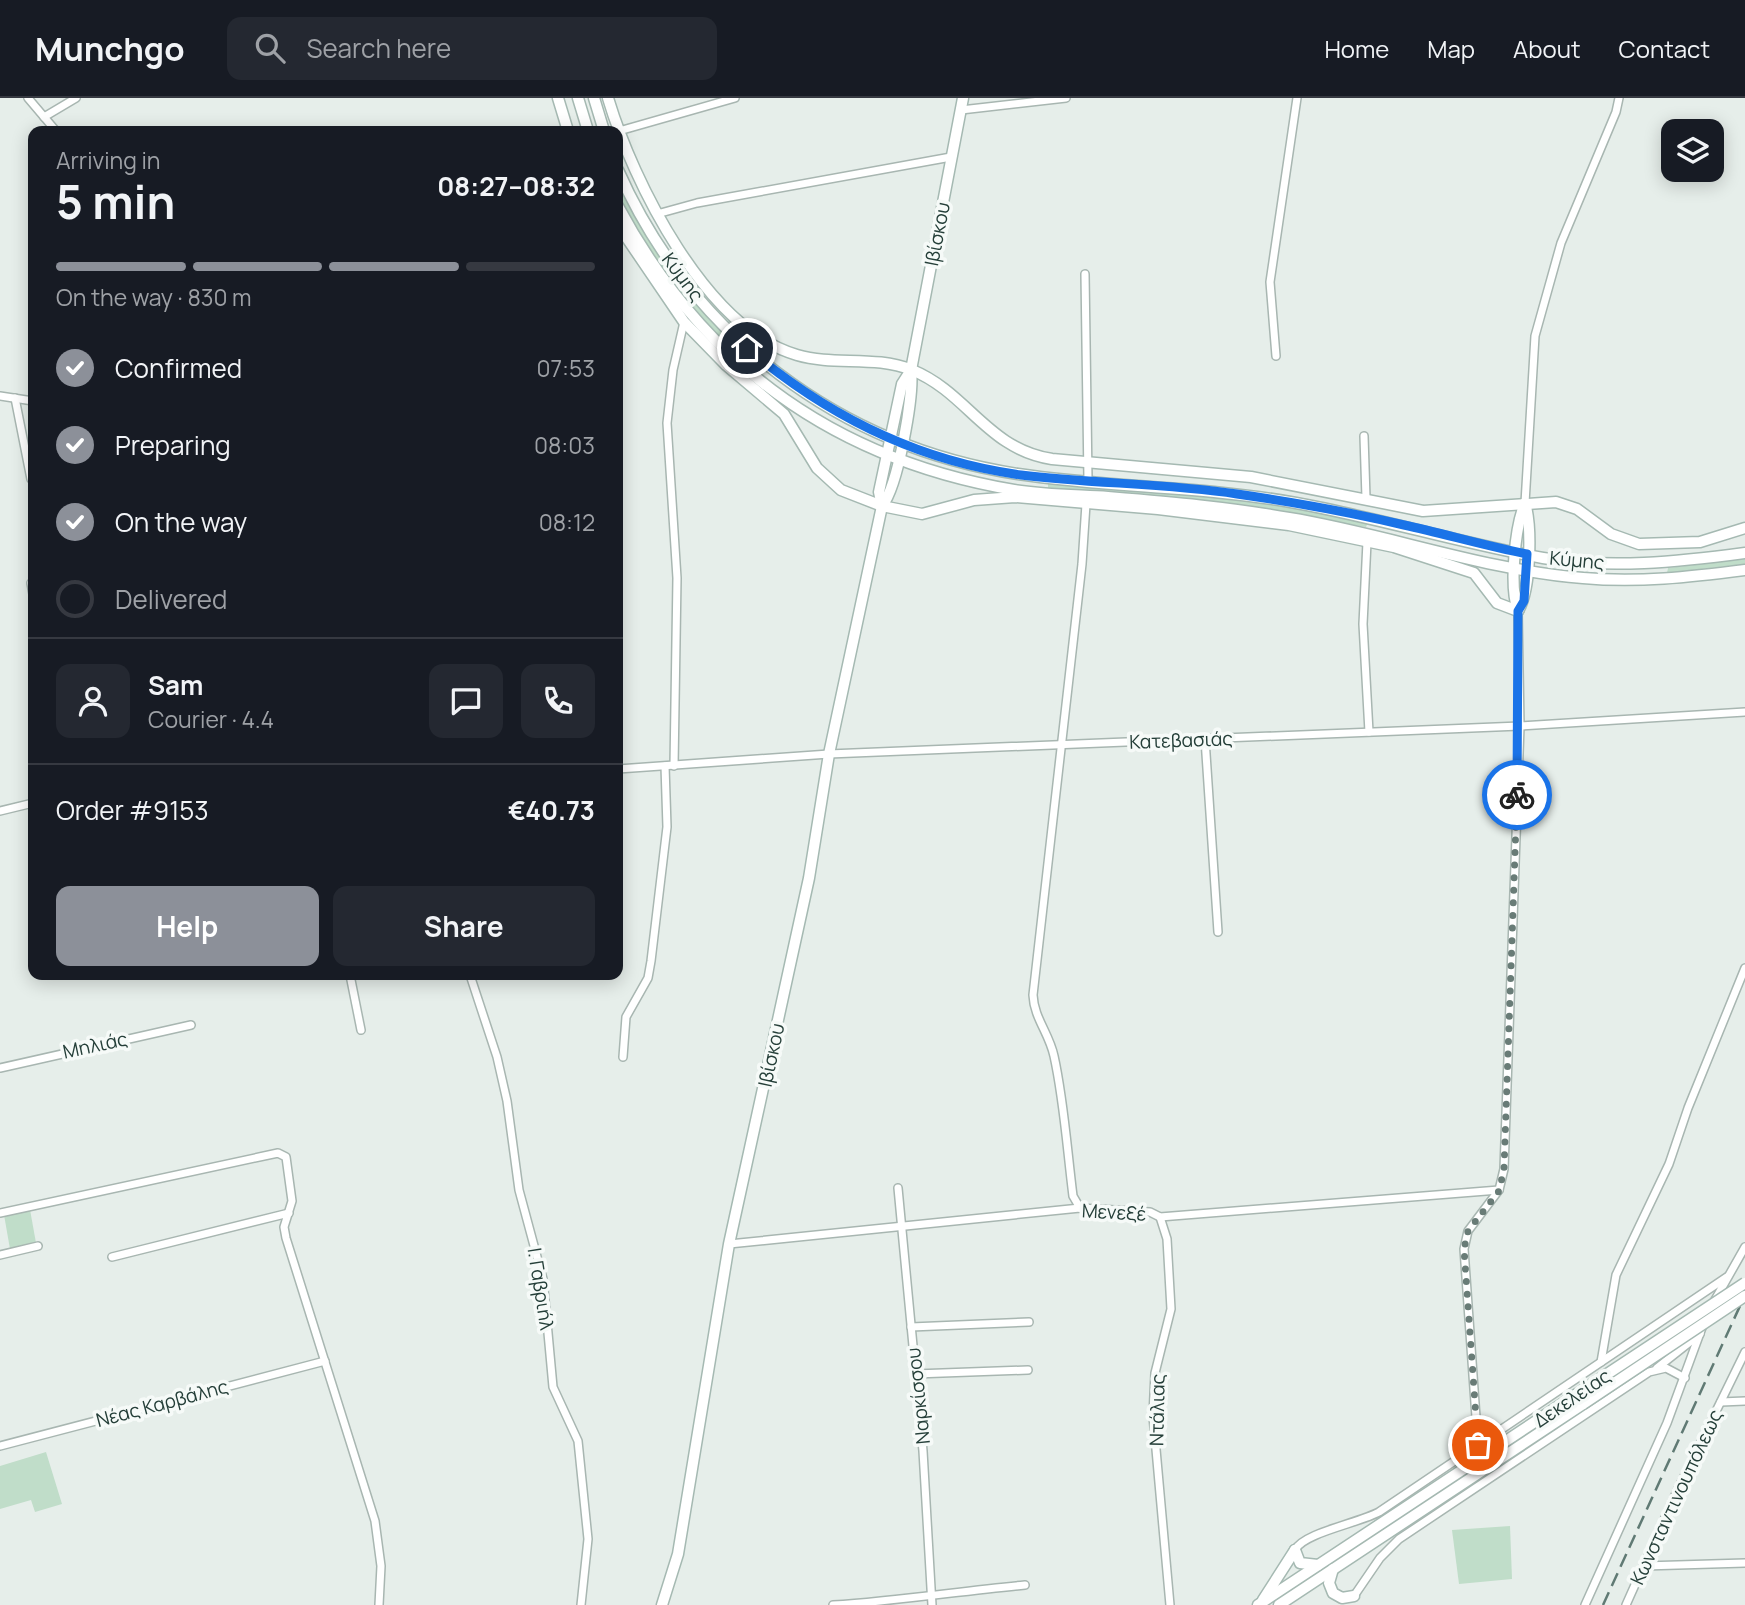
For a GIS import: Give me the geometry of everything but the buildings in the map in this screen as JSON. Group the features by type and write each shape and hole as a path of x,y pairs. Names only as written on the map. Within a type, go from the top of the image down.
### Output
{"street":[{"path":"28,98 52,126"},
{"path":"44,117 76,98"},
{"path":"558,98 566,126"},
{"path":"578,98 586,126"},
{"path":"594,98 602,126"},
{"path":"608,98 617,126"},
{"path":"623,130 735,98"},
{"name":"Ιβίσκου","path":"662,1605 678,1553 729,1244 809,878 829,754 883,506 890,496 899,459 913,387 911,370 963,98"},
{"path":"961,110 1066,98"},
{"path":"1276,355 1270,282 1297,98"},
{"path":"1478,1445 1464,1249 1468,1231 1499,1191 1507,1134 1520,726 1515,568 1519,517 1524,503 1535,336 1561,243 1616,112 1619,98"},
{"path":"623,140 657,214 699,277 743,324 770,344 808,358 870,360 911,370 948,391 983,427 1012,447 1039,457 1251,477 1396,506 1442,511 1546,501 1565,504 1611,534 1639,544 1700,542 1741,528"},
{"path":"657,214 697,203 951,157"},
{"name":"Κύμης","path":"623,179 672,265 724,327 800,390 843,417 901,444 1000,471 1235,493 1294,502 1516,552 1586,562 1627,564 1745,554"},
{"name":"Κύμης","path":"623,214 659,275 713,339 761,381 802,410 837,432 886,456 1018,490 1173,502 1289,518 1515,568 1583,578 1628,580 1745,570"},
{"path":"623,232 684,323 726,365 765,395 784,414 826,480 841,490 883,506 922,514 994,497 1251,520 1367,542 1474,573 1497,603 1518,611"},
{"path":"1085,274 1088,480"},
{"path":"674,766 677,578 667,423 673,370 684,323"},
{"name":"Ιβίσκου","path":"883,506 878,492 902,384 911,370"},
{"path":"0,396 28,400"},
{"path":"15,398 28,464"},
{"path":"1364,436 1366,498"},
{"path":"1518,611 1524,601 1527,570 1529,517 1524,503"},
{"path":"1080,1208 1073,1196 1054,1056 1046,1033 1037,1019 1033,995 1083,564 1086,504"},
{"path":"1367,542 1363,624 1369,732"},
{"name":"Κατεβασιάς","path":"623,769 829,754 1520,726 1745,712"},
{"path":"1205,739 1218,932"},
{"path":"624,1057 626,1017 648,978 652,961 667,827 665,766"},
{"path":"0,811 28,804"},
{"path":"1601,1362 1616,1275 1669,1164 1688,1108 1745,968"},
{"path":"351,980 360,1030"},
{"name":"Ι. Γαβριήλ","path":"472,980 497,1057 507,1101 519,1190 543,1279 553,1387 578,1441 588,1539 581,1605"},
{"name":"Μηλιάς","path":"0,1068 191,1025"},
{"path":"0,1213 278,1153 286,1157 292,1192 284,1227 289,1253 376,1521 381,1566 379,1605"},
{"name":"Ναρκίσσου","path":"898,1188 923,1451 932,1605"},
{"name":"Μενεξέ","path":"729,1244 1080,1208 1150,1212 1160,1217 1499,1191"},
{"path":"111,1257 289,1213"},
{"name":"Ντάλιας","path":"1160,1217 1167,1239 1171,1309 1155,1373 1153,1416 1170,1605"},
{"path":"0,1255 38,1245"},
{"path":"1585,1605 1685,1378 1701,1332 1727,1277 1745,1247"},
{"path":"1260,1604 1302,1540 1354,1524 1379,1512 1727,1277"},
{"name":"Δεκελείας","path":"1260,1604 1745,1283"},
{"name":"Δεκελείας","path":"1279,1605 1745,1296"},
{"path":"911,1327 1029,1322"},
{"path":"1341,1605 1354,1596 1380,1558 1399,1539 1656,1368 1701,1332"},
{"name":"Κωνσταντινουπόλεως","path":"1626,1605 1745,1352"},
{"name":"Νέας Καρβάλης","path":"0,1446 325,1361"},
{"path":"1656,1368 1667,1368 1685,1378"},
{"path":"915,1374 1028,1370"},
{"path":"1721,1402 1745,1401"},
{"path":"1295,1550 1300,1563 1319,1565"},
{"path":"1644,1566 1745,1563"},
{"path":"1333,1569 1329,1583 1333,1593 1342,1598 1354,1596"},
{"path":"833,1605 920,1599 932,1595 1025,1585"}],"green space":[{"path":"623,192 657,252 707,315 745,353 741,357 705,321 644,240 623,204"},
{"path":"1048,482 1234,498 1368,522 1366,527 1233,504 1048,488"},
{"path":"1745,559 1745,564 1667,573 1668,568"},
{"path":"29,1204 36,1243 10,1249 3,1209"},
{"path":"46,1452 62,1504 35,1512 31,1500 0,1509 0,1466"},
{"path":"1510,1526 1512,1579 1459,1584 1452,1530"}],"railway":[{"path":"1603,1605 1745,1295"}],"way so far":[{"path":"1478,1445 1464,1249 1468,1231 1499,1191 1504,1169 1517,795"}],"route":[{"path":"747,348 791,384 867,430 890,440 977,465 1021,475 1235,493 1294,502 1527,554 1524,601 1518,611 1520,726 1517,795"}]}
